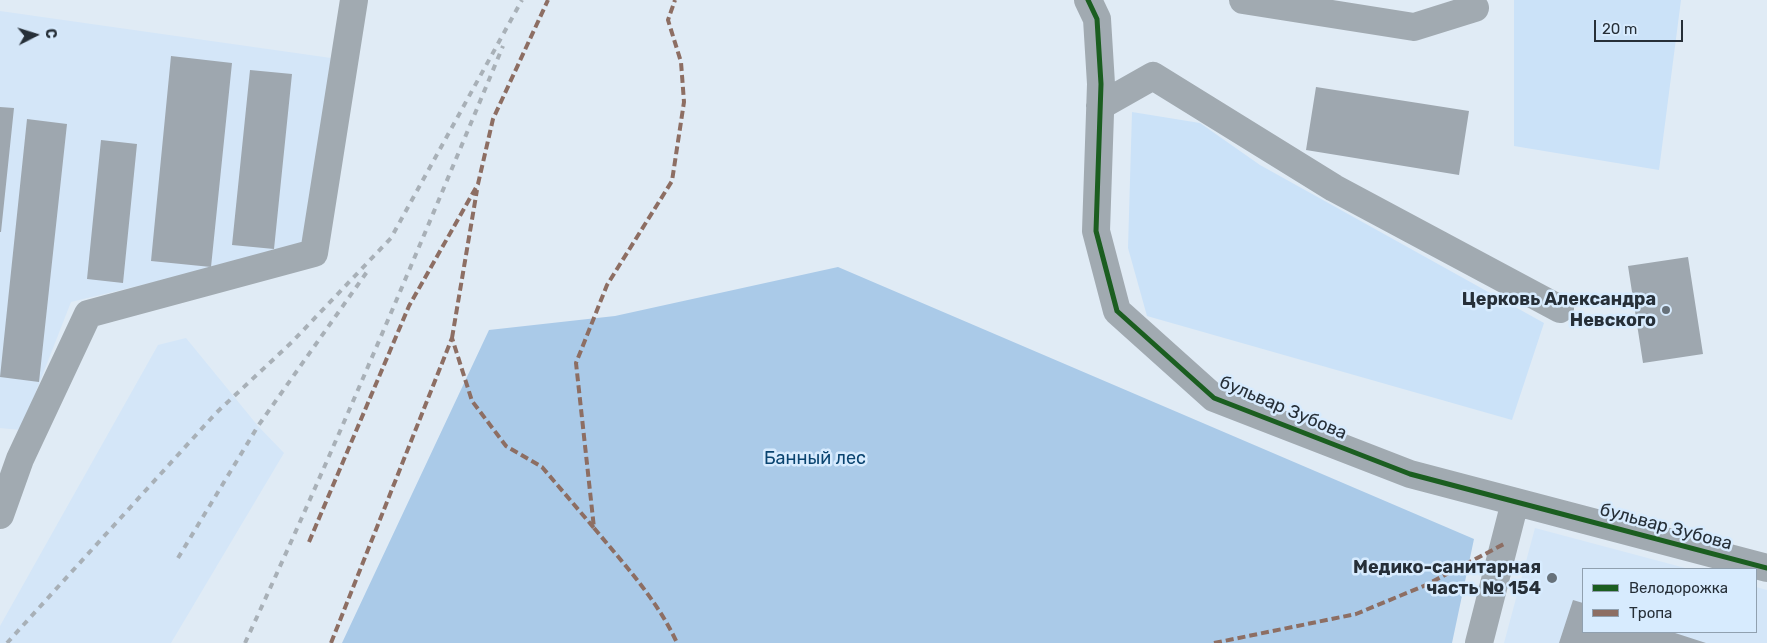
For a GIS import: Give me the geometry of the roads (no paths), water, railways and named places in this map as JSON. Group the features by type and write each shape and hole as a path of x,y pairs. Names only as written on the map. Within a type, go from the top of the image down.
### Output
{"street":[{"path":"0,515 20,459 88,314 314,253 354,0"},
{"name":"бульвар Зубова","path":"1088,0 1097,19 1101,84 1096,231 1117,311 1214,398 1410,474 1767,568"},
{"path":"1243,0 1414,27 1474,8"},
{"path":"1100,106 1153,76 1334,188 1560,309"},
{"path":"1479,643 1515,502"}],"railway":[{"path":"7,643 216,413 292,342 391,238 522,0"},
{"path":"245,643 377,346 503,46"},
{"path":"178,558 258,426 369,269"}],"place":[{"name":"Церковь Александра Невского","path":"1666,310"},
{"name":"Медико-санитарная часть № 154","path":"1552,578"}],"park label":[{"name":"Банный лес","path":"815,459"}]}
